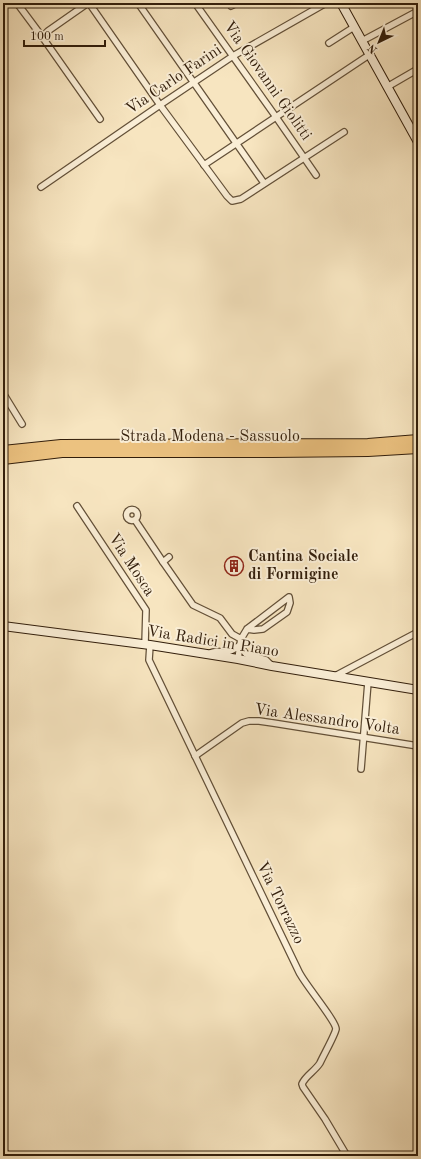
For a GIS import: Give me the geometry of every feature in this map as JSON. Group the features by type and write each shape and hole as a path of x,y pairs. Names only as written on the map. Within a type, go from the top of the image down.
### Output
{"highway":[{"name":"Strada Modena - Sassuolo","path":"3,451 61,445 368,444 418,440"},
{"name":"Strada Modena - Sassuolo","path":"3,458 62,452 368,451 418,448"}],"street":[{"path":"17,3 100,119"},
{"path":"43,38 48,31 88,3 160,105 232,201 241,199 344,132"},
{"path":"138,3 264,183"},
{"name":"Via Giovanni Giolitti","path":"195,3 316,175"},
{"name":"Via Carlo Farini","path":"41,187 233,56 326,3"},
{"path":"341,3 418,142"},
{"path":"362,41 418,11"},
{"path":"329,43 354,27"},
{"path":"204,165 369,55"},
{"path":"387,87 418,69"},
{"path":"3,393 22,424"},
{"name":"Via Mosca","path":"77,506 146,610 147,645"},
{"path":"135,520 193,604 220,618 232,634 241,642 242,649 246,654 266,660 272,666"},
{"path":"163,562 169,557"},
{"path":"238,659 241,642 247,629 289,597 290,603 286,612 281,616 263,629 247,629"},
{"name":"Via Radici in Piano","path":"3,626 209,654 418,690"},
{"path":"334,676 418,632"},
{"path":"209,654 216,651 230,651 241,642"},
{"name":"Via Torrazzo","path":"147,645 149,660 301,977 336,1028 316,1069 304,1080 302,1084 325,1118 347,1156"},
{"path":"361,769 368,682"},
{"name":"Via Alessandro Volta","path":"195,756 237,725 249,721 273,723 418,746"},
{"path":"3,1149 7,1156"}],"place":[{"name":"Cantina Sociale di Formigine","path":"234,566"}]}
